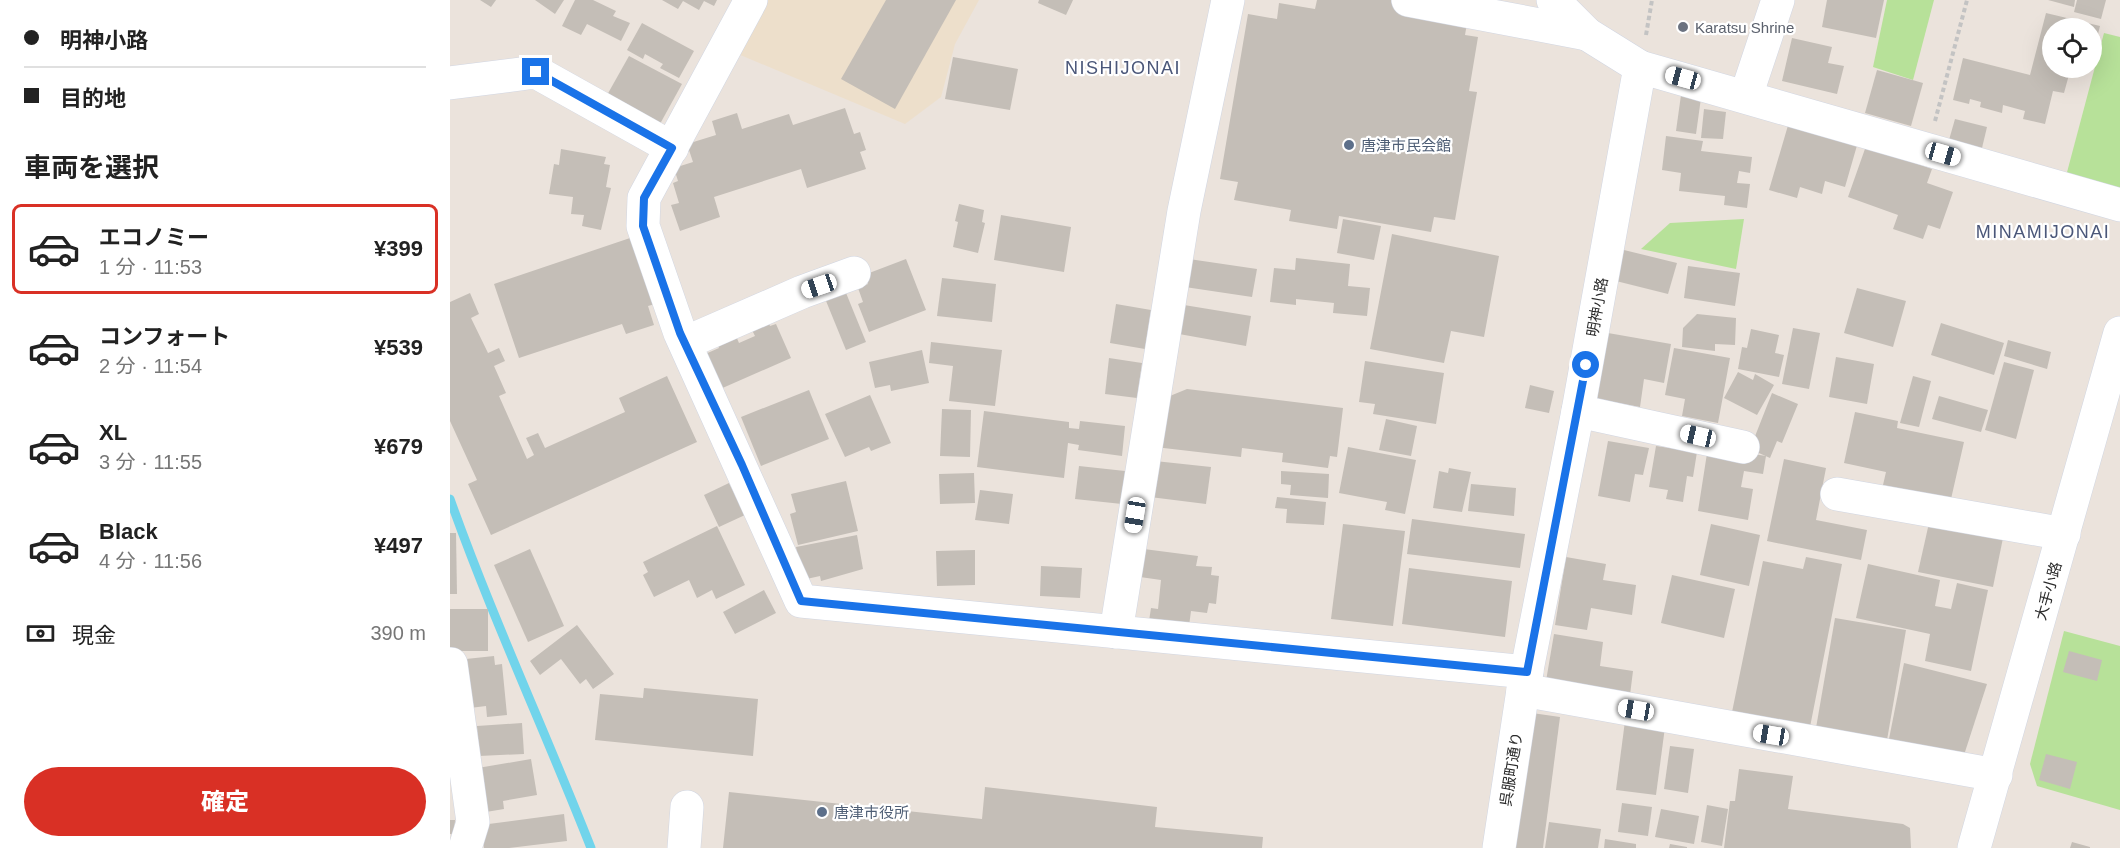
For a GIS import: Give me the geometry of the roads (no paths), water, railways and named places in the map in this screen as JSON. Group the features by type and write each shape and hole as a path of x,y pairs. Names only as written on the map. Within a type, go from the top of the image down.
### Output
{"street":[{"path":"751,0 644,198 643,226 685,343 801,601 1116,632 1525,681 1996,775"},
{"path":"1116,632 1184,211 1228,0"},
{"path":"1408,0 1587,34"},
{"path":"1553,0 1587,34 1640,67 2120,205"},
{"path":"1746,96 1778,0"},
{"name":"明神小路","path":"1525,681 1578,411 1640,67"},
{"path":"450,83 536,72 672,148"},
{"path":"685,343 802,292 854,273"},
{"name":"大手小路","path":"1974,848 2120,333"},
{"path":"1578,411 1743,447"},
{"path":"1838,494 2064,534"},
{"path":"451,664 473,822 465,848"},
{"name":"呉服町通り","path":"1499,848 1525,681"},
{"path":"684,848 687,807"}],"waterway":[{"path":"450,499 483,587 591,848"}],"place":[{"name":"Karatsu Shrine","path":"1683,27"},
{"name":"唐津市民会館","path":"1349,145"},
{"name":"唐津市役所","path":"822,812"}],"district":[{"name":"NISHIJONAI","path":"1123,68"},
{"name":"MINAMIJONAI","path":"2043,232"}]}
